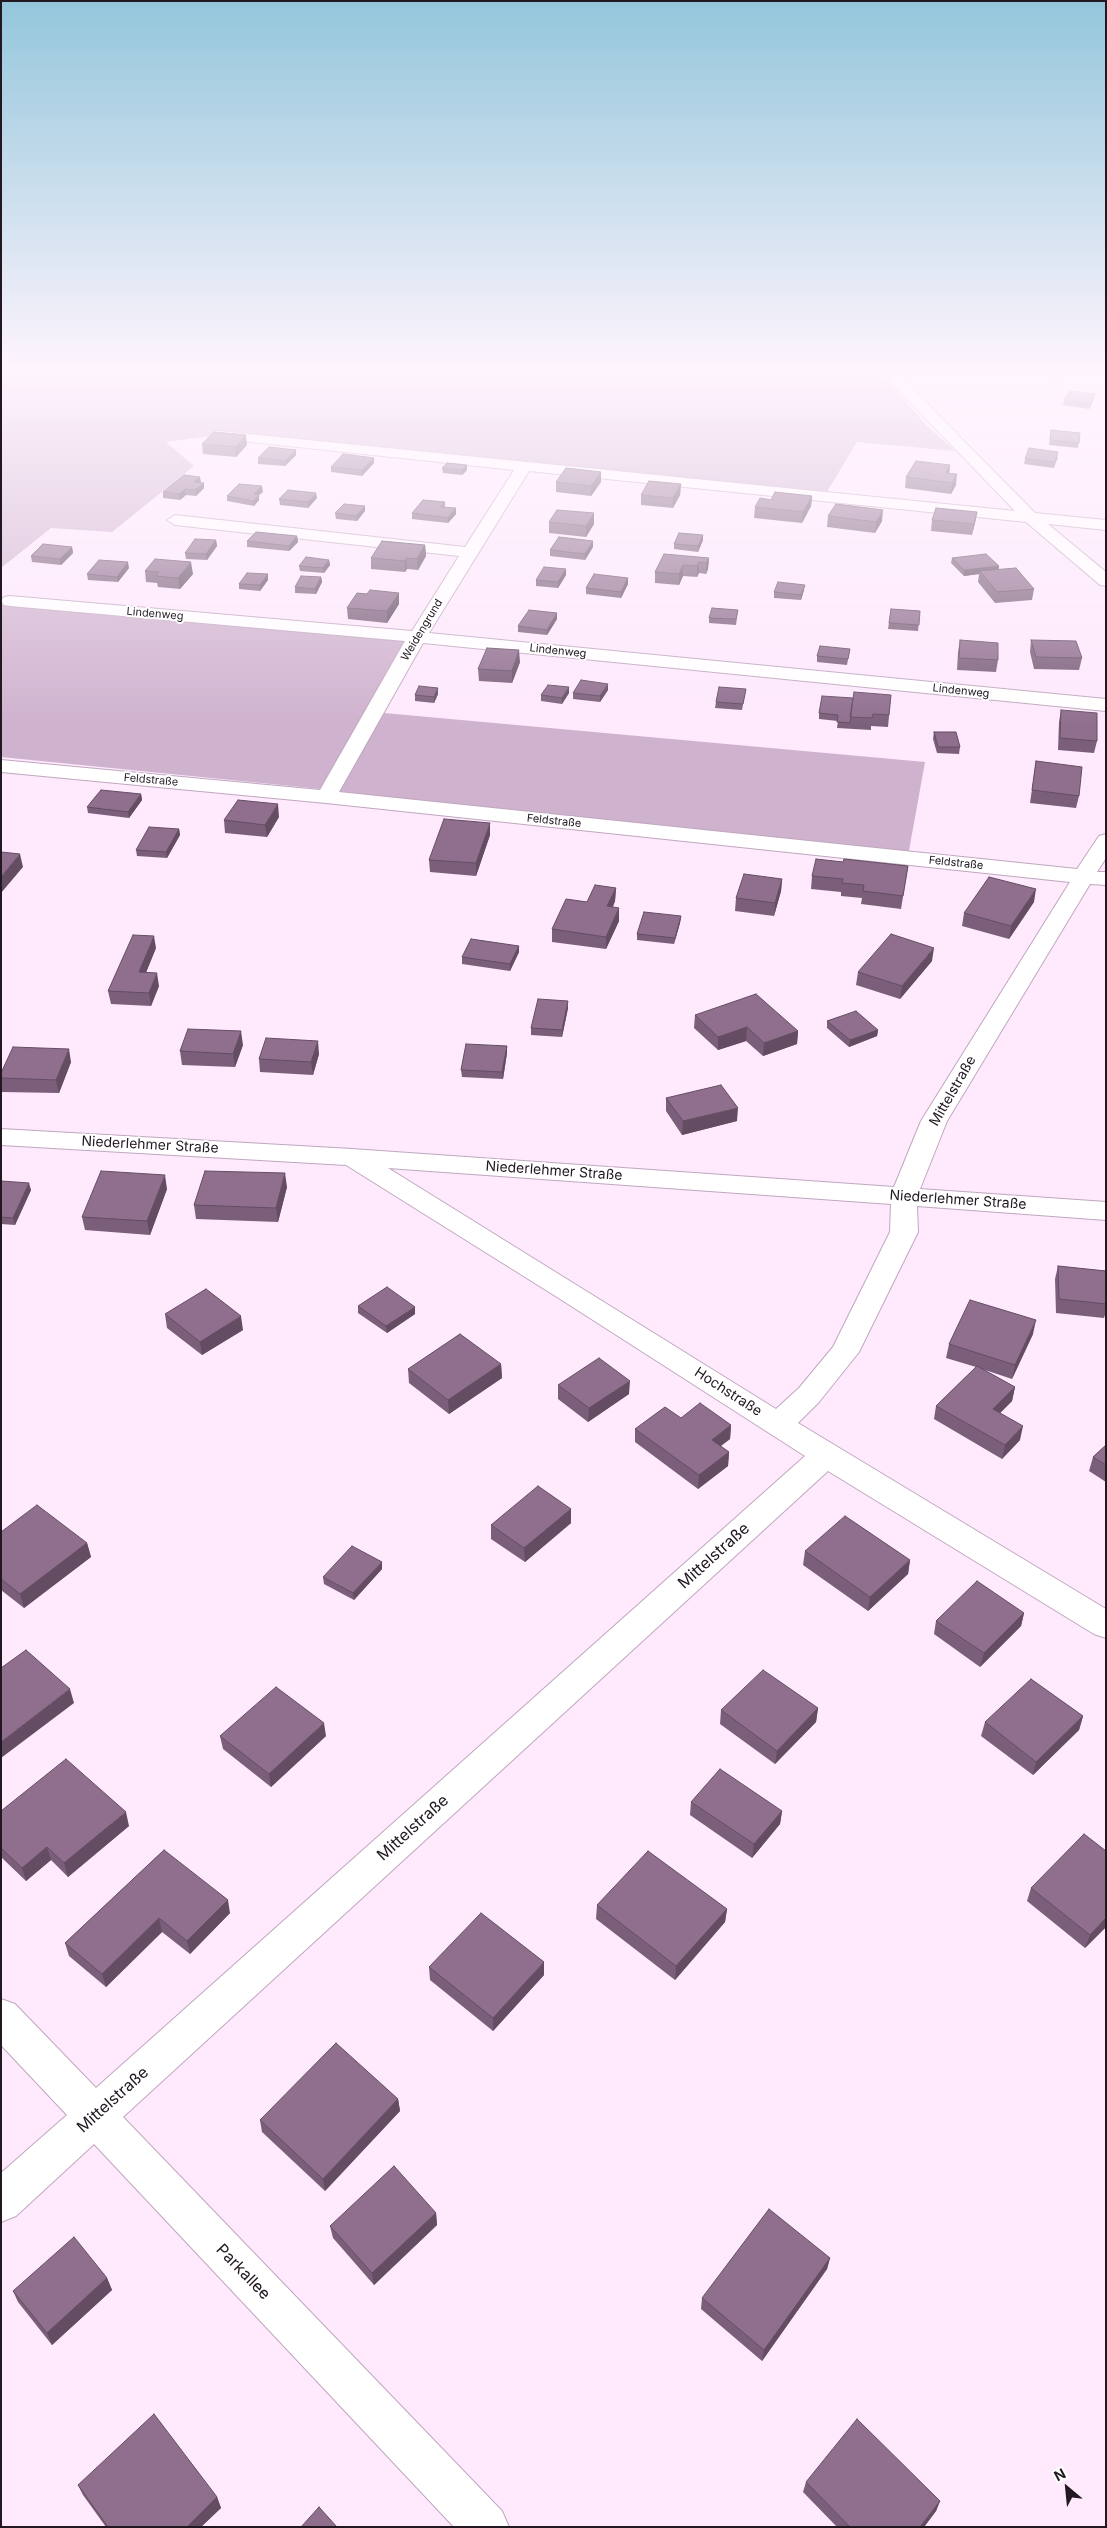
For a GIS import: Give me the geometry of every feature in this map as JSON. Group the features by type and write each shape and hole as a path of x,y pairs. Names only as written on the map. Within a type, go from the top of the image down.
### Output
{"street":[{"name":"Weidengrund","path":"326,797 417,637 507,492"},
{"path":"778,492 1106,525"},
{"path":"1006,492 1032,518 1106,582"},
{"path":"175,520 469,552"},
{"name":"Lindenweg","path":"10,601 417,637 1106,705"},
{"name":"Feldstraße","path":"1,766 326,797 1094,878"},
{"name":"Mittelstraße","path":"778,1424 809,1395 845,1352 904,1232 904,1196 934,1121 1094,878 1106,840"},
{"name":"Niederlehmer Straße","path":"1,1137 352,1157 1106,1211"},
{"name":"Hochstraße","path":"352,1157 568,1290 826,1455 1106,1625"},
{"name":"Mittelstraße","path":"1,2201 826,1455"},
{"name":"Parkallee","path":"1,2017 486,2527"}],"shaded area":[{"path":"1,492 162,492 112,532 51,528 1,568"},
{"path":"794,492 827,492 825,495"},
{"path":"1,605 406,640 321,789 1,757"},
{"path":"384,713 925,762 908,856 336,791"}],"building":[{"path":"163,492 181,492 179,494"},
{"path":"231,492 256,492 254,494 259,495 253,501 227,496"},
{"path":"286,492 316,493 308,502 279,499"},
{"path":"643,492 676,492 673,498 641,495"},
{"path":"775,492 812,496 803,512 755,507 760,498 771,500"},
{"path":"423,500 445,502 441,507 456,508 448,518 412,513"},
{"path":"344,504 365,506 356,516 335,513"},
{"path":"836,504 883,510 876,522 828,516"},
{"path":"936,508 977,512 974,524 932,520"},
{"path":"557,510 594,513 586,526 549,522"},
{"path":"256,532 297,536 289,546 247,541"},
{"path":"679,533 703,535 698,546 674,544"},
{"path":"559,537 593,541 585,554 550,550"},
{"path":"195,539 216,540 206,554 185,553"},
{"path":"382,541 425,545 417,559 406,558 405,561 371,558"},
{"path":"43,544 72,547 60,559 31,556"},
{"path":"664,554 709,558 706,563 699,562 697,566 683,565 679,574 655,572"},
{"path":"986,554 999,566 964,570 952,558"},
{"path":"306,557 329,560 323,568 299,566"},
{"path":"155,559 191,562 178,578 156,576 159,572 145,571"},
{"path":"99,560 128,562 117,577 87,574"},
{"path":"544,567 566,569 558,582 536,580"},
{"path":"1016,568 1034,589 997,592 980,571"},
{"path":"247,573 268,574 260,585 239,584"},
{"path":"594,574 628,578 621,592 586,588"},
{"path":"301,576 321,577 315,589 295,587"},
{"path":"778,582 805,585 801,595 774,592"},
{"path":"370,590 399,593 387,611 347,608 357,593 367,594"},
{"path":"712,608 738,610 736,619 709,618"},
{"path":"891,609 920,611 919,625 889,623"},
{"path":"529,610 557,613 547,630 518,626"},
{"path":"960,640 998,643 998,660 959,658"},
{"path":"1031,640 1076,641 1082,658 1036,657"},
{"path":"820,646 850,649 848,659 817,656"},
{"path":"487,648 519,650 512,671 478,669"},
{"path":"581,680 608,684 600,696 573,693"},
{"path":"548,685 569,687 562,698 541,695"},
{"path":"419,686 438,688 434,697 415,695"},
{"path":"719,687 746,689 743,704 716,702"},
{"path":"854,692 891,695 889,715 873,714 872,718 850,717"},
{"path":"822,696 853,698 850,723 837,722 838,715 819,713"},
{"path":"1061,710 1097,713 1097,741 1060,738"},
{"path":"934,732 956,732 960,747 938,747"},
{"path":"1036,761 1082,767 1079,796 1032,790"},
{"path":"101,790 141,794 128,812 87,807"},
{"path":"238,800 278,804 265,825 224,820"},
{"path":"444,819 490,823 476,863 429,860"},
{"path":"149,827 179,829 166,852 136,850"},
{"path":"1,852 20,854 1,877"},
{"path":"816,859 843,862 844,859 908,866 903,896 863,891 864,885 842,883 843,879 812,876"},
{"path":"744,874 782,879 775,903 736,898"},
{"path":"989,877 1036,889 1011,926 964,913"},
{"path":"595,885 616,888 607,906 619,908 606,937 552,929 566,899 587,902"},
{"path":"644,912 681,916 675,938 637,934"},
{"path":"891,934 934,948 902,986 858,972"},
{"path":"133,935 154,936 139,972 157,973 149,993 108,991"},
{"path":"471,939 519,946 510,964 462,957"},
{"path":"756,994 798,1031 764,1043 747,1027 718,1037 695,1015"},
{"path":"538,999 568,1001 562,1030 531,1028"},
{"path":"856,1011 878,1030 850,1040 827,1021"},
{"path":"188,1029 241,1031 233,1054 180,1051"},
{"path":"266,1038 318,1041 311,1062 259,1059"},
{"path":"466,1044 507,1046 502,1072 461,1070"},
{"path":"13,1047 69,1049 56,1080 1,1078 1,1073"},
{"path":"721,1085 738,1108 683,1121 666,1098"},
{"path":"101,1171 165,1175 147,1221 82,1217"},
{"path":"205,1171 285,1173 276,1208 194,1205"},
{"path":"1,1181 29,1183 13,1218 1,1217"},
{"path":"1058,1266 1106,1271 1106,1304 1059,1299"},
{"path":"387,1287 415,1307 386,1326 358,1306"},
{"path":"206,1289 241,1316 200,1342 165,1314"},
{"path":"970,1300 1036,1320 1015,1365 949,1344"},
{"path":"460,1334 501,1364 448,1400 408,1369"},
{"path":"599,1358 630,1381 589,1408 558,1385"},
{"path":"977,1366 1015,1387 993,1409 1023,1426 1005,1445 936,1406"},
{"path":"700,1403 731,1425 712,1440 729,1452 699,1475 635,1429 665,1407 681,1418"},
{"path":"1106,1445 1106,1465 1093,1457"},
{"path":"538,1486 571,1509 524,1548 491,1525"},
{"path":"37,1505 87,1543 20,1594 1,1579 1,1532"},
{"path":"845,1516 910,1560 870,1597 805,1551"},
{"path":"352,1546 382,1562 353,1593 323,1577"},
{"path":"977,1581 1024,1613 984,1653 936,1621"},
{"path":"26,1650 70,1689 1,1742 1,1668"},
{"path":"763,1670 818,1708 777,1751 721,1710"},
{"path":"1031,1679 1083,1716 1036,1762 985,1722"},
{"path":"276,1687 324,1723 269,1774 220,1736"},
{"path":"66,1759 126,1812 64,1863 47,1847 22,1868 1,1848 1,1811"},
{"path":"720,1769 782,1811 754,1844 691,1802"},
{"path":"1084,1834 1106,1851 1106,1918 1090,1935 1031,1888"},
{"path":"164,1850 228,1900 187,1941 159,1918 102,1974 65,1943"},
{"path":"648,1851 727,1909 676,1966 597,1905"},
{"path":"481,1913 544,1962 493,2018 429,1967"},
{"path":"336,2043 398,2099 323,2179 260,2120"},
{"path":"394,2166 436,2213 372,2273 330,2226"},
{"path":"769,2209 830,2258 764,2350 702,2298"},
{"path":"74,2237 107,2278 47,2333 13,2291"},
{"path":"154,2414 217,2497 187,2527 108,2527 78,2485"},
{"path":"857,2419 940,2501 920,2527 850,2527 806,2482"},
{"path":"319,2507 337,2527 301,2527"}]}
